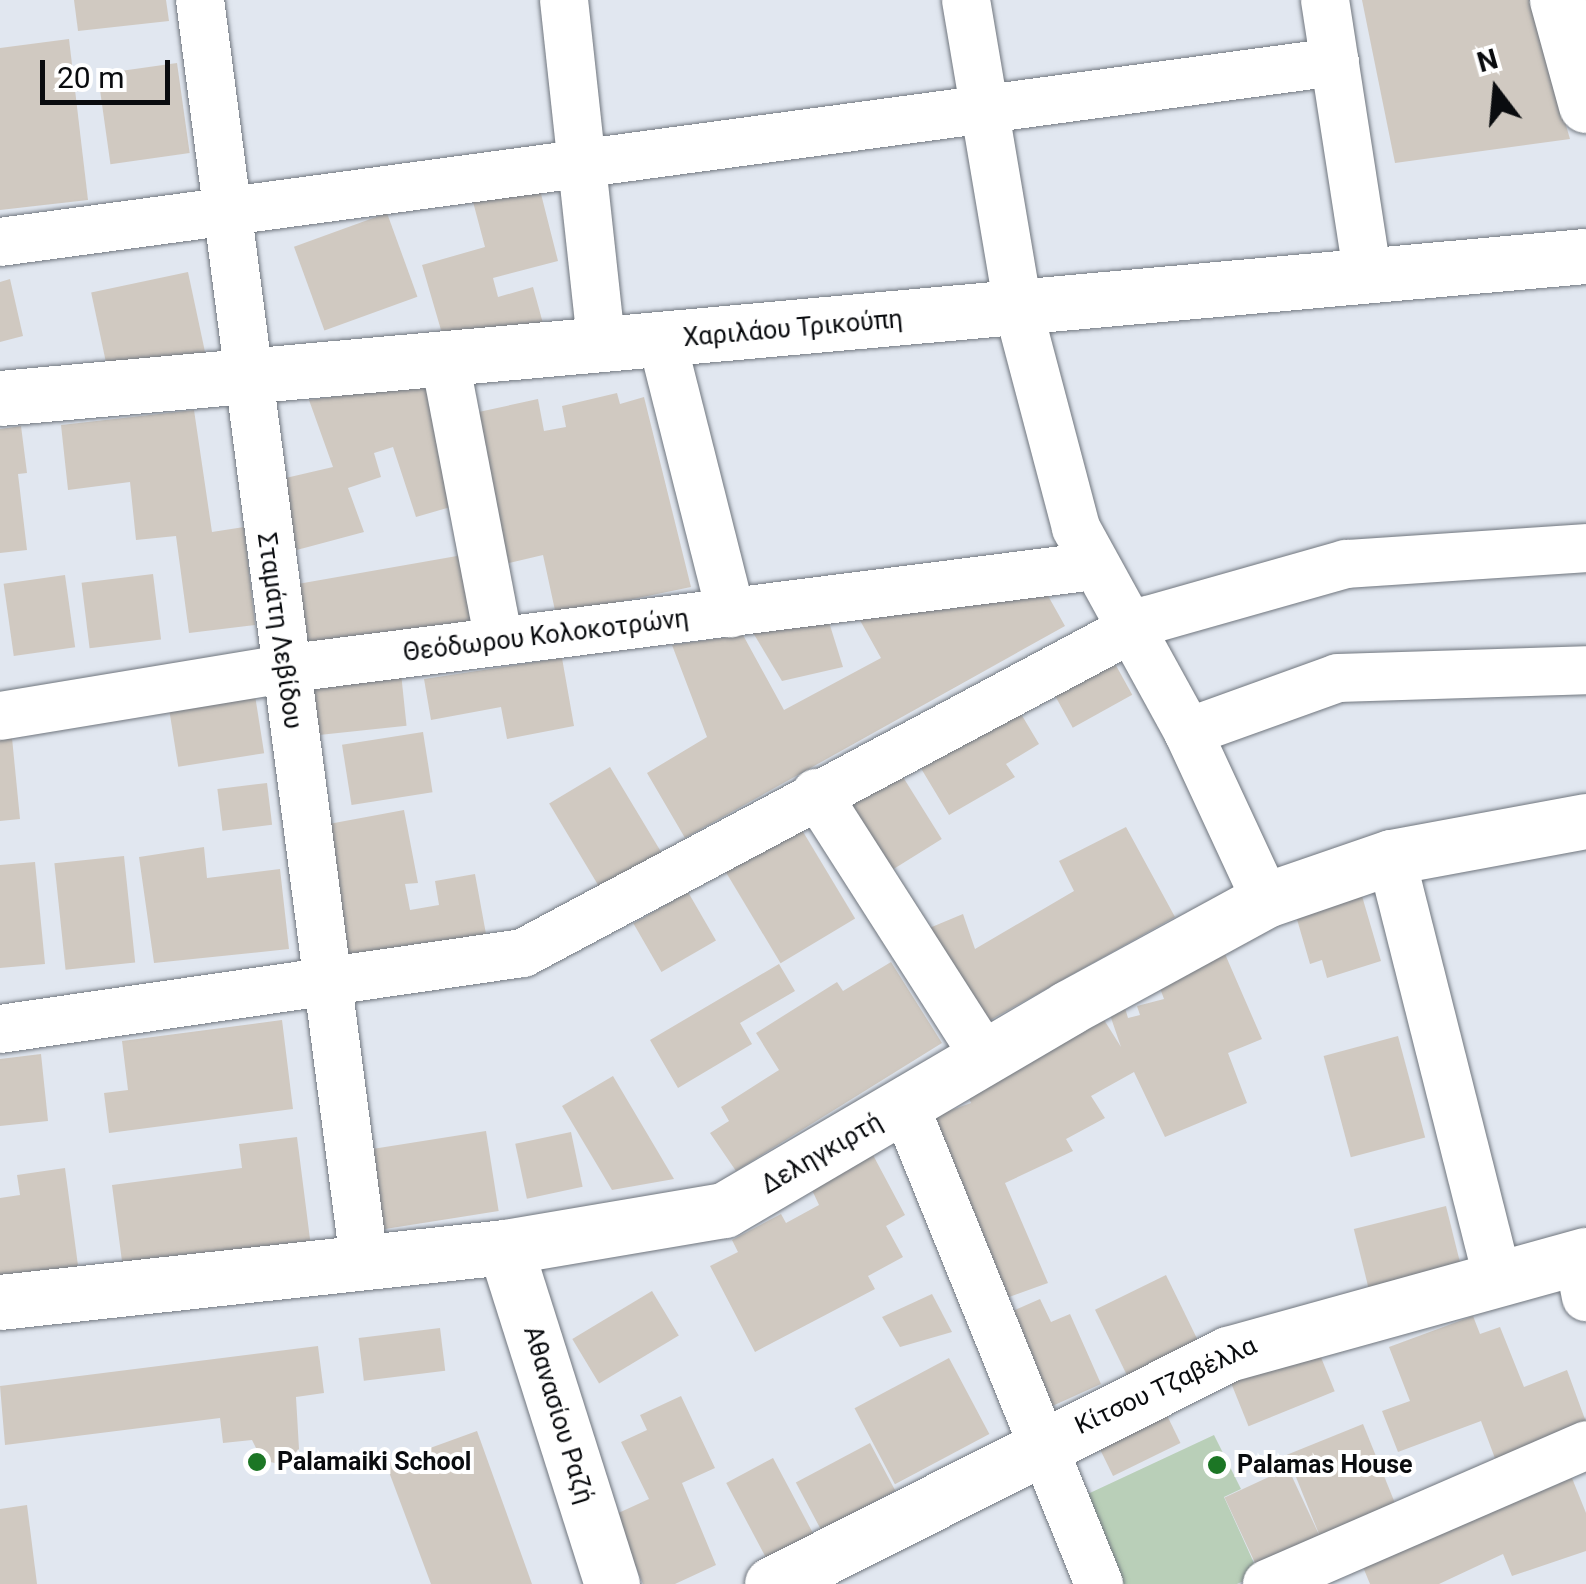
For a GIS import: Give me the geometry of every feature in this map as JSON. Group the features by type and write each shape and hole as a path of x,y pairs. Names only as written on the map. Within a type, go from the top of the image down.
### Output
{"street":[{"name":"Σταμάτη Λεβίδου","path":"200,0 244,372 364,1260"},
{"path":"564,0 602,347"},
{"path":"966,0 980,110 1018,308 1076,528 1188,732 1266,900"},
{"path":"1325,0 1368,278"},
{"path":"1570,24 1586,105"},
{"path":"0,242 1334,62"},
{"name":"Χαριλάου Τρικούπη","path":"0,398 244,372 602,347 1586,256"},
{"path":"662,341 731,612"},
{"path":"445,360 498,642"},
{"path":"0,1029 523,953 816,792 1129,629 1346,564 1586,548"},
{"name":"Θεόδωρου Κολοκοτρώνη","path":"0,716 283,669 1094,566"},
{"path":"1188,732 1338,678 1586,670"},
{"path":"816,792 984,1057"},
{"name":"Δεληγκιρτή","path":"0,1302 505,1246 724,1210 984,1057 1266,900 1391,857 1586,821"},
{"path":"1391,857 1497,1276"},
{"path":"905,1106 1099,1584"},
{"name":"Αθανασίου Ραζή","path":"505,1246 612,1584"},
{"name":"Κίτσου Τζαβέλλα","path":"772,1584 1044,1442 1249,1346 1497,1276 1583,1270"},
{"path":"1267,1584 1586,1445"}],"green space":[{"path":"1214,1435 1241,1489 1224,1497 1259,1574 1237,1584 1109,1584 1077,1499"}],"building":[{"path":"74,0 166,0 169,21 78,31"},
{"path":"1362,0 1529,0 1570,139 1395,163"},
{"path":"69,39 88,200 0,210 0,48"},
{"path":"177,63 190,153 110,164 98,74"},
{"path":"538,182 558,261 493,278 498,297 533,287 544,327 448,354 422,265 485,247 472,198"},
{"path":"387,213 417,297 324,330 294,247"},
{"path":"188,272 207,359 110,380 91,293"},
{"path":"10,279 23,336 0,342 0,282"},
{"path":"427,384 454,506 416,517 393,447 374,453 381,477 348,488 364,532 293,551 277,480 333,467 309,400"},
{"path":"617,393 620,404 644,397 691,587 556,615 543,555 505,564 474,413 538,399 544,431 566,427 562,406"},
{"path":"194,410 212,532 244,527 255,625 189,633 176,536 136,540 130,482 68,490 61,425"},
{"path":"21,426 27,473 18,474 27,550 0,553 0,429"},
{"path":"474,553 487,626 308,657 295,585"},
{"path":"153,574 161,640 90,648 82,583"},
{"path":"65,575 75,647 14,656 4,584"},
{"path":"1042,585 1065,626 685,838 647,773 707,737 672,645 743,635 784,710 881,658 857,615"},
{"path":"828,619 843,667 782,681 752,631"},
{"path":"1108,651 1132,695 1073,728 1049,684"},
{"path":"562,658 574,726 507,739 501,707 431,720 424,679"},
{"path":"401,673 407,726 300,737 295,684"},
{"path":"254,689 264,753 178,767 168,703"},
{"path":"1011,697 1039,744 1006,764 1015,777 949,815 913,755"},
{"path":"423,732 433,792 352,805 342,745"},
{"path":"12,738 20,819 0,821 0,739"},
{"path":"893,761 942,839 882,876 834,798"},
{"path":"610,767 665,858 604,894 549,804"},
{"path":"267,783 272,825 222,831 217,789"},
{"path":"404,810 418,883 405,884 410,910 439,905 435,881 475,874 486,934 338,960 318,826"},
{"path":"799,825 855,918 781,963 724,870"},
{"path":"1126,827 1175,917 987,1022 927,929 963,914 975,949 1074,891 1059,861"},
{"path":"204,847 207,878 280,869 289,949 154,963 139,857"},
{"path":"124,856 135,962 66,970 54,863"},
{"path":"35,862 45,964 0,968 0,865"},
{"path":"688,892 716,940 661,972 633,924"},
{"path":"1362,896 1381,961 1327,978 1322,960 1310,964 1296,916"},
{"path":"1225,954 1262,1039 1228,1053 1247,1103 1165,1137 1134,1072 1091,1096 1105,1118 1066,1139 1073,1151 1005,1183 1048,1283 1001,1300 916,1123 971,1103 965,1089 1101,1015 1121,1047 1109,1012 1125,1008 1128,1018 1140,1015 1137,1006 1164,999 1157,980"},
{"path":"891,962 942,1043 736,1171 710,1133 729,1121 721,1107 779,1070 756,1033 837,982 843,991"},
{"path":"779,964 795,991 740,1023 752,1044 678,1088 650,1040"},
{"path":"282,1020 293,1109 109,1133 104,1093 128,1090 122,1041"},
{"path":"1398,1036 1425,1137 1351,1157 1324,1056"},
{"path":"41,1054 48,1121 0,1126 0,1059"},
{"path":"613,1076 674,1179 612,1190 562,1106"},
{"path":"486,1131 499,1211 377,1230 365,1150"},
{"path":"571,1132 583,1187 527,1199 515,1144"},
{"path":"297,1137 311,1247 123,1269 112,1185 242,1168 239,1144"},
{"path":"873,1155 905,1215 886,1226 903,1257 868,1276 875,1289 755,1352 710,1266 738,1252 732,1240 781,1214 786,1223 819,1205 811,1188"},
{"path":"65,1168 79,1273 0,1282 0,1198 20,1195 17,1175"},
{"path":"1446,1206 1461,1266 1369,1289 1354,1229"},
{"path":"1166,1275 1198,1342 1127,1376 1095,1310"},
{"path":"652,1291 679,1336 599,1383 572,1339"},
{"path":"932,1294 952,1332 900,1347 882,1317"},
{"path":"1040,1299 1051,1322 1070,1314 1101,1384 1039,1412 997,1318"},
{"path":"1473,1316 1480,1334 1500,1327 1524,1387 1567,1370 1586,1422 1496,1461 1481,1421 1398,1452 1382,1411 1410,1401 1389,1347"},
{"path":"440,1328 445,1371 364,1381 359,1338"},
{"path":"1316,1345 1335,1391 1249,1426 1230,1380"},
{"path":"318,1346 324,1393 296,1397 299,1449 283,1465 262,1460 252,1440 223,1443 220,1418 5,1445 0,1386"},
{"path":"949,1358 989,1434 895,1484 855,1408"},
{"path":"681,1396 715,1468 682,1483 716,1565 675,1584 643,1584 614,1515 649,1499 621,1442 647,1430 640,1415"},
{"path":"1159,1399 1180,1443 1113,1476 1092,1432"},
{"path":"1363,1424 1397,1509 1321,1540 1287,1455"},
{"path":"477,1431 532,1584 431,1584 386,1464"},
{"path":"870,1443 895,1491 821,1530 796,1482"},
{"path":"773,1458 813,1534 767,1559 726,1483"},
{"path":"1288,1468 1323,1544 1260,1574 1225,1498"},
{"path":"1572,1478 1586,1513 1586,1551 1512,1576 1503,1554 1439,1584 1370,1584 1363,1567"},
{"path":"27,1505 37,1584 0,1584 0,1509"}],"place":[{"name":"Palamaiki School","path":"257,1462"},
{"name":"Palamas House","path":"1217,1465"}]}
